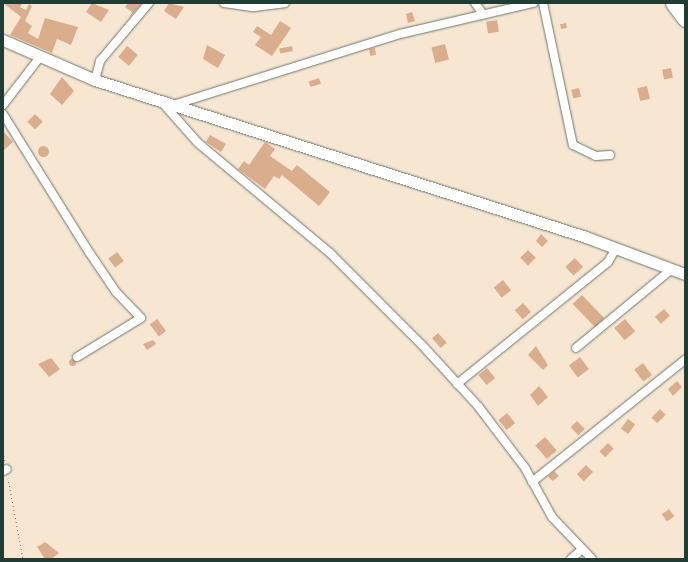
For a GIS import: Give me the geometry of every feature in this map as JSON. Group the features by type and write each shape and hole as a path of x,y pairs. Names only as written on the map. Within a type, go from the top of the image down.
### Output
{"highway":[{"path":"673,3 685,20"}],"street":[{"path":"95,80 100,61 149,3"},
{"path":"224,3 254,7 285,3"},
{"path":"475,3 483,14"},
{"path":"173,105 400,34 533,3"},
{"path":"543,3 573,145 596,156 610,155"},
{"path":"3,40 95,80 616,248 685,274"},
{"path":"3,105 40,57"},
{"path":"161,101 198,143 330,253 458,384 532,482 552,517 592,559"},
{"path":"3,114 97,264 116,292 141,318 77,357"},
{"path":"458,384 608,262 616,248"},
{"path":"576,348 672,269"},
{"path":"532,482 685,360"},
{"path":"571,559 582,549"}],"path":[{"path":"3,452 5,470 23,559"}],"building":[{"path":"3,3 22,3 20,7 26,10 29,4 32,6 25,21 32,26 28,33 38,39 45,18 78,27 71,45 57,39 52,53 10,35 21,17"},
{"path":"92,3 109,10 101,22 86,12"},
{"path":"128,3 141,4 130,17 132,12 125,7"},
{"path":"169,3 184,7 176,19 164,11"},
{"path":"412,12 415,21 408,23 406,14"},
{"path":"497,20 499,32 488,34 486,22"},
{"path":"280,21 291,28 272,56 255,45 261,37 253,32 257,26 271,35"},
{"path":"566,23 567,28 561,29 560,24"},
{"path":"445,44 449,60 435,63 431,47"},
{"path":"207,45 225,55 218,68 203,59"},
{"path":"127,46 138,55 129,66 118,57"},
{"path":"292,46 293,51 280,53 279,48"},
{"path":"375,48 376,55 370,56 369,49"},
{"path":"671,68 673,78 664,80 662,70"},
{"path":"62,77 74,91 62,105 50,94"},
{"path":"319,78 321,84 310,87 309,81"},
{"path":"647,86 650,99 640,101 637,88"},
{"path":"579,88 581,97 573,99 571,90"},
{"path":"35,114 43,122 35,130 27,122"},
{"path":"3,131 13,142 3,151"},
{"path":"210,135 226,144 221,152 206,142"},
{"path":"265,142 275,149 270,156 292,171 297,165 330,192 319,206 282,175 279,179 274,176 265,189 238,169 244,161 249,165"},
{"path":"43,145 47,147 49,151 47,155 43,157 39,155 37,151 39,147"},
{"path":"541,234 548,241 542,247 536,241"},
{"path":"528,250 536,258 528,266 520,258"},
{"path":"117,252 124,261 115,267 108,259"},
{"path":"575,258 583,267 573,276 565,267"},
{"path":"503,280 511,290 502,298 494,288"},
{"path":"582,295 604,318 595,327 573,304"},
{"path":"523,303 531,312 523,319 515,310"},
{"path":"664,309 670,316 661,324 655,317"},
{"path":"157,319 166,331 159,336 150,324"},
{"path":"625,319 635,331 625,340 614,328"},
{"path":"438,333 447,343 441,348 432,338"},
{"path":"153,340 156,344 147,350 143,344"},
{"path":"536,346 548,365 543,370 528,355"},
{"path":"580,357 589,369 578,377 569,365"},
{"path":"51,358 60,369 49,377 38,364"},
{"path":"72,358 75,359 75,365 72,366 69,365 68,362 69,359"},
{"path":"643,363 652,375 643,382 634,370"},
{"path":"487,368 495,378 487,385 478,375"},
{"path":"677,381 682,387 673,396 668,389"},
{"path":"539,386 548,397 538,406 530,395"},
{"path":"660,409 666,415 657,423 652,417"},
{"path":"507,413 515,423 507,430 498,420"},
{"path":"628,419 635,424 628,434 621,429"},
{"path":"577,421 585,429 578,435 571,427"},
{"path":"545,437 557,451 547,459 535,446"},
{"path":"608,443 614,449 605,457 600,451"},
{"path":"586,465 593,472 584,481 577,474"},
{"path":"554,471 559,476 553,481 548,477"},
{"path":"669,509 674,516 667,522 662,514"},
{"path":"45,542 59,553 51,559 45,559 37,547"}]}
